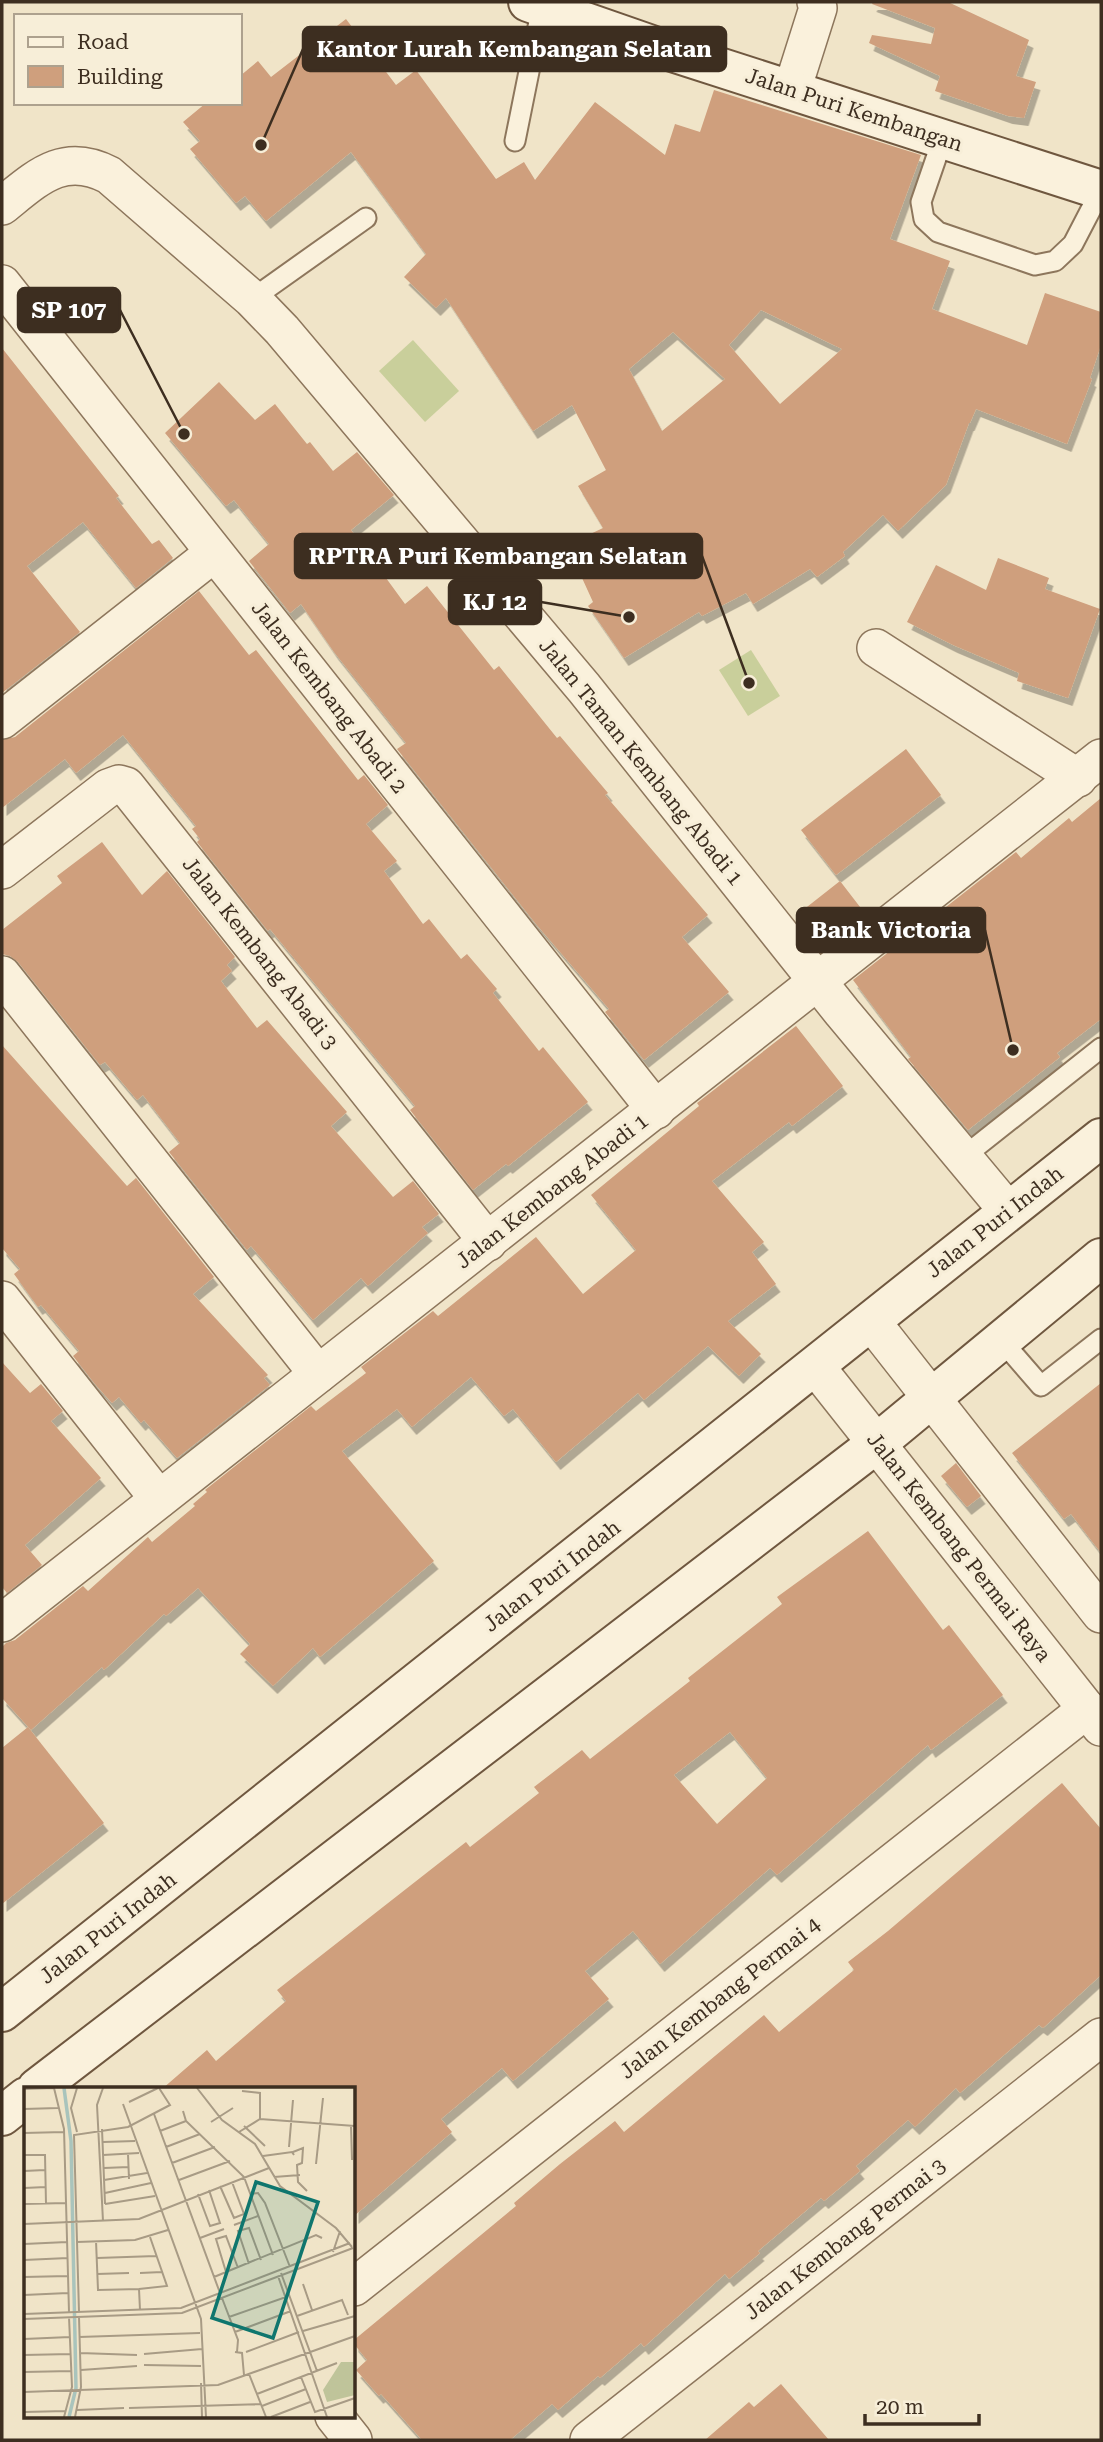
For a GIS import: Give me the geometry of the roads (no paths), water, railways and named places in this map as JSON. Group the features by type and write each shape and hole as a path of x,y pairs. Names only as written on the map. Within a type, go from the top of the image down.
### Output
{"main road":[{"name":"Jalan Puri Kembangan","path":"535,5 1101,190"},
{"name":"Jalan Puri Indah","path":"4,2006 816,1367 1101,1138"},
{"path":"56,2083 876,1444 1101,1258"},
{"path":"2,2116 24,2099"}],"street":[{"path":"792,90 818,8 816,2"},
{"name":"Jalan Taman Kembang Abadi 1","path":"2,206 32,182 52,171 73,164 93,166 109,175 252,299 282,330 584,688 818,982 1008,1211"},
{"name":"Jalan Kembang Abadi 2","path":"2,284 656,1110"},
{"path":"2,720 215,553"},
{"path":"876,648 1090,768"},
{"name":"Jalan Kembang Abadi 1","path":"2,1623 1090,768"},
{"name":"Jalan Kembang Abadi 3","path":"2,870 108,788 119,784 126,786 488,1242"},
{"path":"2,975 318,1374"},
{"path":"2,1300 159,1499"},
{"path":"871,1321 1101,1614"},
{"name":"Jalan Kembang Permai Raya","path":"816,1367 1094,1719"},
{"name":"Jalan Kembang Permai 4","path":"355,2286 1094,1719"},
{"name":"Jalan Kembang Permai 3","path":"589,2440 1101,2037"},
{"path":"336,2418 353,2440"}],"lane":[{"path":"515,141 535,5"},
{"path":"943,138 921,202 924,219 938,232 1035,265 1055,261 1073,244 1101,190"},
{"path":"252,299 366,218"},
{"path":"962,1158 1101,1048"},
{"path":"1002,1341 1041,1386 1101,1339"}],"place":[{"name":"Kantor Lurah Kembangan Selatan","path":"261,145"},
{"name":"SP 107","path":"184,434"},
{"name":"KJ 12","path":"629,617"},
{"name":"RPTRA Puri Kembangan Selatan","path":"749,683"},
{"name":"Bank Victoria","path":"1013,1050"}]}
